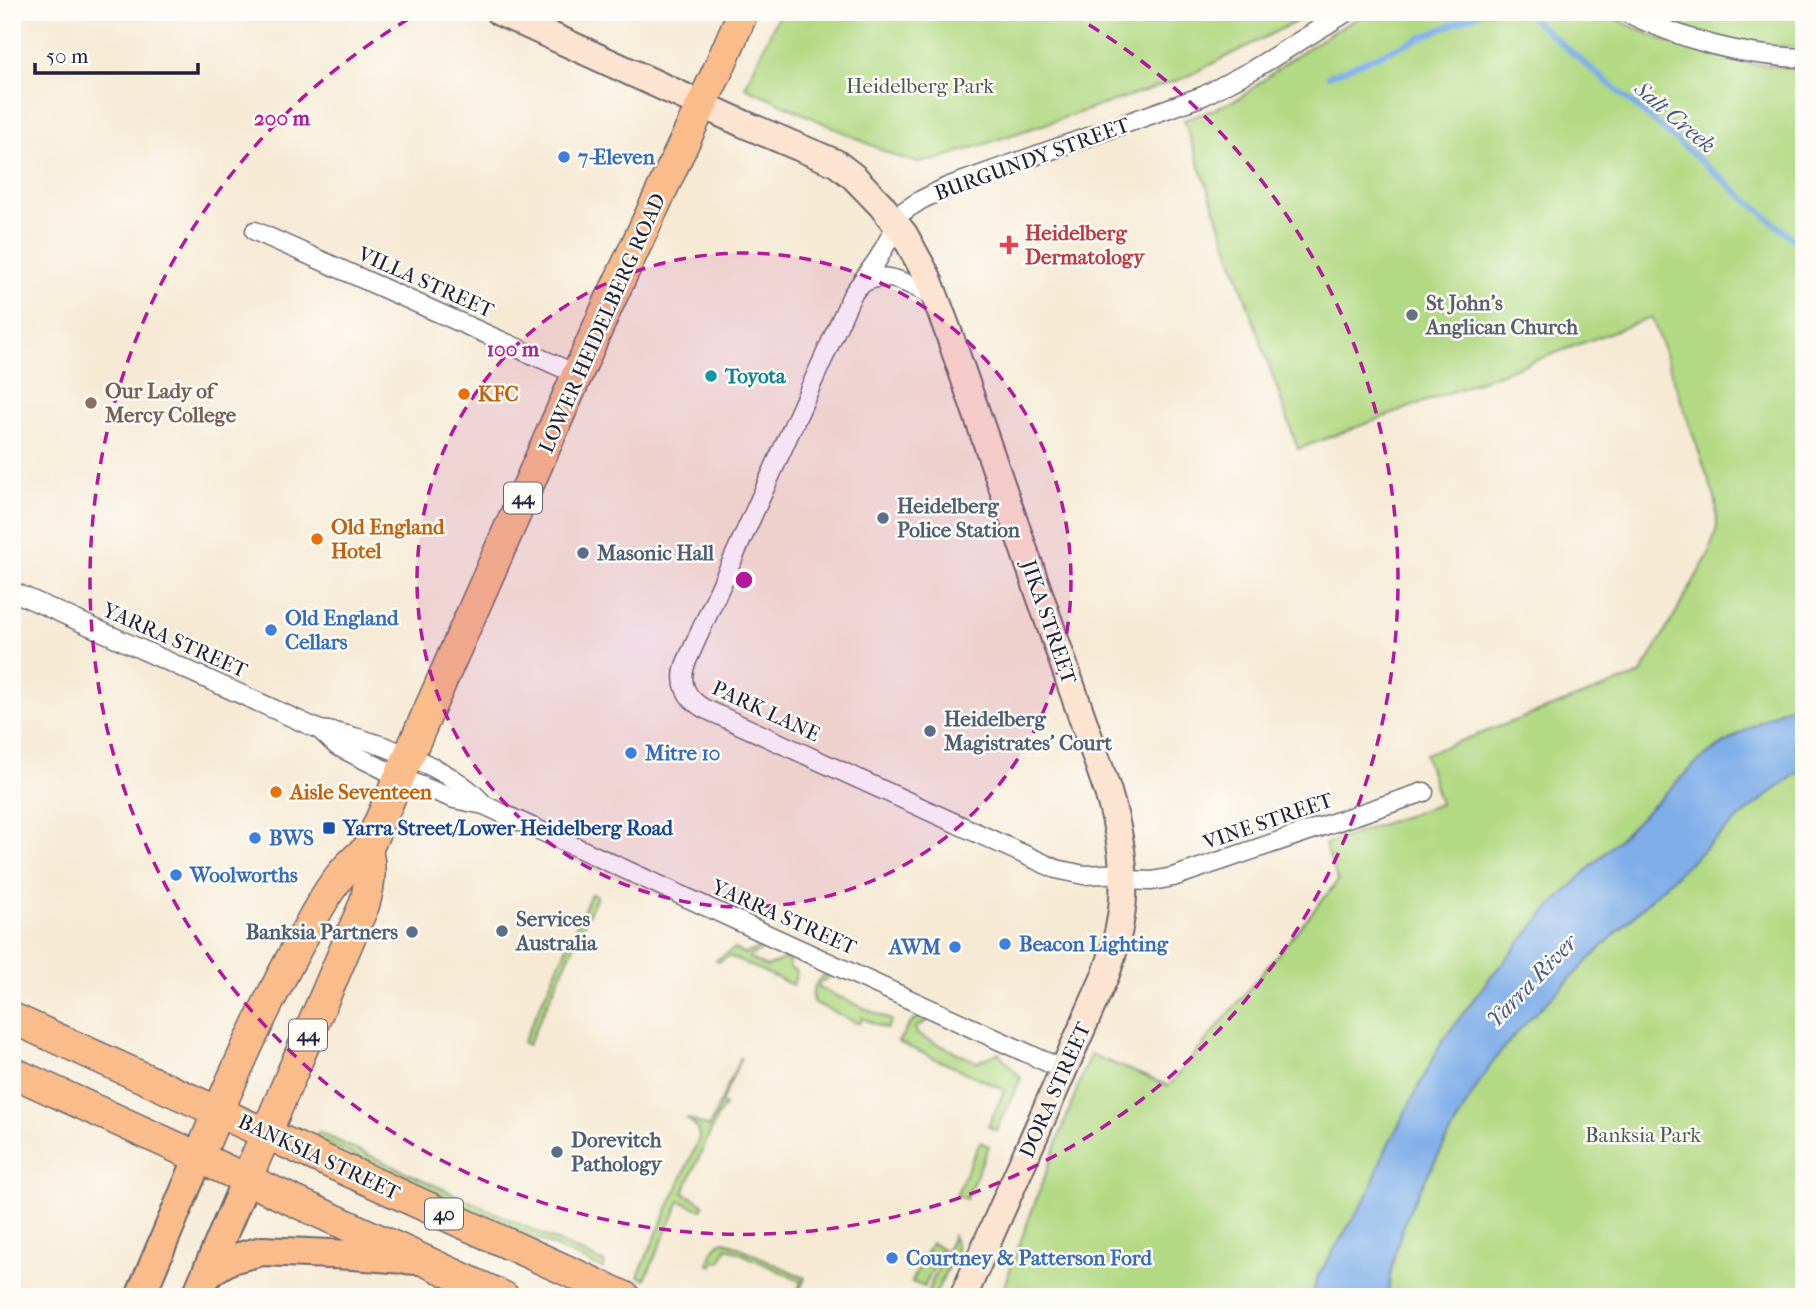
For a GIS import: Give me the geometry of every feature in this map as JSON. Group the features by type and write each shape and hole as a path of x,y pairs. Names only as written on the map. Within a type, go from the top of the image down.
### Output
{"highway":[{"name":"44","path":"702,104 743,12"},
{"name":"LOWER HEIDELBERG ROAD","path":"199,1157 270,999 308,926 338,876 367,849 611,298 702,104"},
{"name":"LOWER HEIDELBERG ROAD","path":"247,1178 364,905 371,876 367,849"},
{"name":"BANKSIA STREET","path":"12,1018 625,1297"},
{"name":"40","path":"12,1072 504,1297"}],"main road":[{"path":"499,12 836,163 854,177 895,221"},
{"name":"JIKA STREET","path":"895,221 917,255 936,297 1108,792 1119,836 1124,877"},
{"name":"DORA STREET","path":"963,1297 1111,959 1122,915 1124,877"},
{"name":"LOWER HEIDELBERG ROAD","path":"140,1297 199,1157"},
{"name":"LOWER HEIDELBERG ROAD","path":"200,1288 247,1178"},
{"path":"977,1297 984,1248"},
{"path":"200,1288 214,1269 231,1259 262,1251 426,1261"}],"street":[{"name":"BURGUNDY STREET","path":"895,221 921,200 947,187 1203,96 1244,75 1347,12"},
{"path":"1625,12 1673,34 1706,44 1752,53 1804,58"},
{"name":"PARK LANE","path":"895,221 878,259 856,288 685,663 682,676 684,688 691,699 703,708 1056,869 1084,875 1124,877"},
{"name":"VILLA STREET","path":"255,231 578,375"},
{"path":"856,288 872,277 887,277 936,297"},
{"name":"YARRA STREET","path":"12,591 320,730 337,746 404,767 454,799 484,805 1064,1070"},
{"name":"VINE STREET","path":"1124,877 1152,881 1173,877 1424,792"}],"green space":[{"name":"Heidelberg Park","path":"780,12 1315,12 1184,78 936,160 915,162 895,156 745,87"},
{"path":"1369,12 1600,12 1694,51 1746,63 1804,69 1804,699 1748,729 1695,764 1553,905 1489,979 1443,1040 1383,1155 1369,1193 1318,1276 1312,1297 1000,1297 1090,1054 1169,1086 1338,881 1325,844 1440,804 1425,754 1641,674 1709,554 1717,527 1716,501 1652,317 1298,449 1184,120 1240,98 1288,61"},
{"path":"1656,12 1804,12 1804,47 1756,44 1703,34 1675,24"},
{"name":"Banksia Park","path":"1804,768 1804,1297 1388,1297 1395,1252 1409,1212 1470,1098 1503,1049 1536,1012 1689,862"},
{"path":"591,894 597,896 528,1045 523,1043"},
{"path":"763,946 766,948 749,958 767,967 788,957 790,968 797,972 793,985 729,956 718,962 716,960 734,949 745,954"},
{"path":"825,974 829,977 819,984 819,988 891,1020 886,1029 862,1018 860,1023 857,1023 813,1002 815,986"},
{"path":"919,1016 927,1021 915,1028 918,1035 977,1062 999,1053 1021,1078 996,1130 988,1126 1005,1090 898,1042 908,1026"},
{"path":"741,1057 721,1103 725,1106 719,1113 683,1193 704,1204 701,1210 680,1201 645,1279 638,1276 699,1139 696,1127 686,1118 709,1127"},
{"path":"318,1132 605,1263 603,1269 315,1138"},
{"path":"980,1142 989,1146 966,1199 956,1195"},
{"path":"953,1236 956,1250 934,1297 925,1297"},
{"path":"725,1241 805,1278 800,1290 797,1292 801,1281 727,1247 720,1262 715,1260 713,1266 708,1264 716,1247"},
{"path":"931,1243 943,1249 924,1287 912,1282"}],"water":[{"name":"Yarra River","path":"1804,699 1804,768 1745,814 1662,888 1525,1024 1487,1071 1409,1212 1395,1252 1388,1297 1312,1297 1318,1276 1369,1193 1383,1155 1443,1040 1489,979 1552,905 1695,764 1748,729"}],"waterway":[{"name":"Salt Creek","path":"1281,12 1288,18"},
{"name":"Salt Creek","path":"1329,76 1482,12"},
{"name":"Salt Creek","path":"1524,12 1804,248"}],"place":[{"name":"7-Eleven","path":"564,157"},
{"name":"Heidelberg Dermatology","path":"1009,245"},
{"name":"St John's Anglican Church","path":"1412,315"},
{"name":"Toyota","path":"711,376"},
{"name":"KFC","path":"464,394"},
{"name":"Our Lady of Mercy College","path":"91,403"},
{"name":"Heidelberg Police Station","path":"883,518"},
{"name":"Old England Hotel","path":"317,539"},
{"name":"Masonic Hall","path":"583,553"},
{"name":"Old England Cellars","path":"271,630"},
{"name":"Heidelberg Magistrates' Court","path":"930,731"},
{"name":"Mitre 10","path":"631,753"},
{"name":"Aisle Seventeen","path":"276,792"},
{"name":"Yarra Street/Lower Heidelberg Road","path":"329,828"},
{"name":"BWS","path":"255,838"},
{"name":"Woolworths","path":"176,875"},
{"name":"Services Australia","path":"502,931"},
{"name":"Banksia Partners","path":"412,932"},
{"name":"Beacon Lighting","path":"1005,944"},
{"name":"AWM","path":"955,947"},
{"name":"Dorevitch Pathology","path":"557,1152"},
{"name":"Courtney & Patterson Ford","path":"892,1258"}]}
